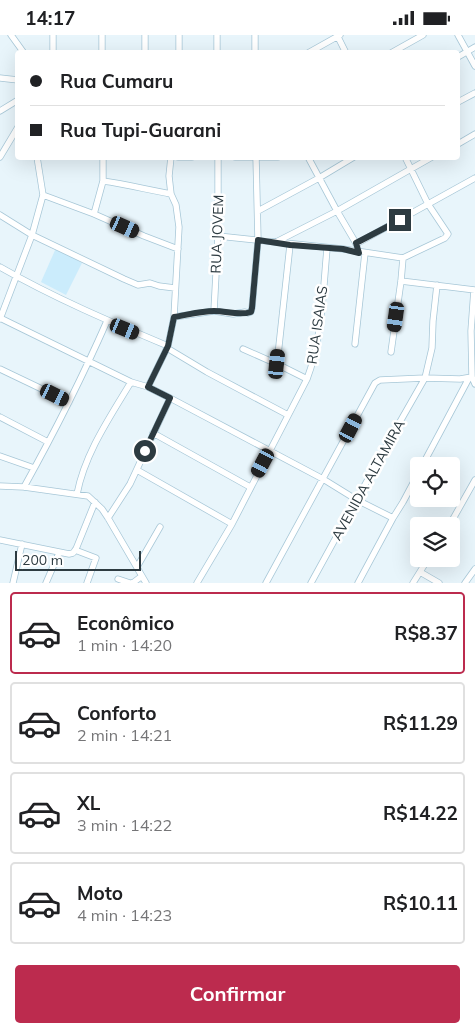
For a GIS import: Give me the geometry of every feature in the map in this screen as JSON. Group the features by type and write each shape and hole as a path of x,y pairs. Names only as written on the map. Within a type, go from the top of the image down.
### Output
{"street":[{"path":"11,35 22,50"},
{"path":"53,35 53,50"},
{"path":"102,35 102,50"},
{"path":"145,35 145,50"},
{"path":"179,35 179,50"},
{"path":"217,35 217,50"},
{"path":"255,35 255,50"},
{"path":"313,50 338,35 345,50"},
{"path":"396,50 423,35"},
{"path":"458,35 475,66"},
{"path":"460,56 475,47"},
{"path":"0,78 15,80"},
{"path":"460,101 475,93"},
{"path":"0,111 15,102"},
{"path":"0,157 15,132"},
{"path":"460,143 475,135"},
{"path":"37,160 43,195 32,235 0,318 131,382 148,387 170,398 393,518"},
{"path":"94,213 102,181 103,160"},
{"path":"148,387 167,347 174,317 179,227 176,205 171,194 171,160"},
{"name":"RUA JOVEM","path":"214,311 218,236 218,160"},
{"path":"174,317 214,311 233,314 251,312 258,240 256,160"},
{"path":"310,160 362,253 355,343"},
{"path":"258,211 349,160"},
{"path":"218,236 327,249 343,249 403,259 448,236 428,204 406,160"},
{"path":"276,242 337,211 427,160"},
{"path":"356,243 475,178"},
{"path":"102,181 171,194"},
{"path":"43,195 94,213 178,249"},
{"path":"0,215 32,235 138,285 150,283 175,288"},
{"path":"277,364 290,245"},
{"name":"RUA ISAIAS","path":"197,583 232,524 307,379 317,347 327,249"},
{"path":"391,352 403,259"},
{"path":"0,267 16,277 107,321 167,347 207,372 288,415"},
{"path":"401,281 474,290 471,331 471,378 427,457"},
{"name":"AVENIDA ALTAMIRA","path":"312,583 425,378 432,348 433,321 438,285"},
{"path":"24,487 90,361 107,321"},
{"path":"243,349 307,379"},
{"path":"0,369 69,402"},
{"path":"266,583 373,386 377,382 380,380 425,378 471,378"},
{"path":"471,378 475,384"},
{"path":"77,494 89,456 131,382"},
{"path":"108,518 130,484 170,398"},
{"path":"0,417 48,442"},
{"path":"153,433 250,487"},
{"path":"0,456 34,468"},
{"path":"136,470 232,524"},
{"path":"454,517 475,480"},
{"path":"0,486 77,494 88,497 96,502 108,518 146,583"},
{"path":"358,583 410,489"},
{"path":"0,540 69,555 75,550 96,502"},
{"path":"137,567 160,527"},
{"path":"13,583 22,544"},
{"path":"75,550 96,558 87,583"},
{"path":"46,583 58,553"},
{"path":"414,583 423,567"},
{"path":"466,583 475,569"},
{"path":"420,572 439,583"},
{"path":"118,579 131,583 142,576"}],"shaded area":[{"path":"56,248 82,263 66,295 41,282"}],"route":[{"path":"145,451 170,398 148,387 168,346 174,317 214,311 233,314 251,312 258,240 327,249 343,249 359,253 356,243 400,220"}]}
